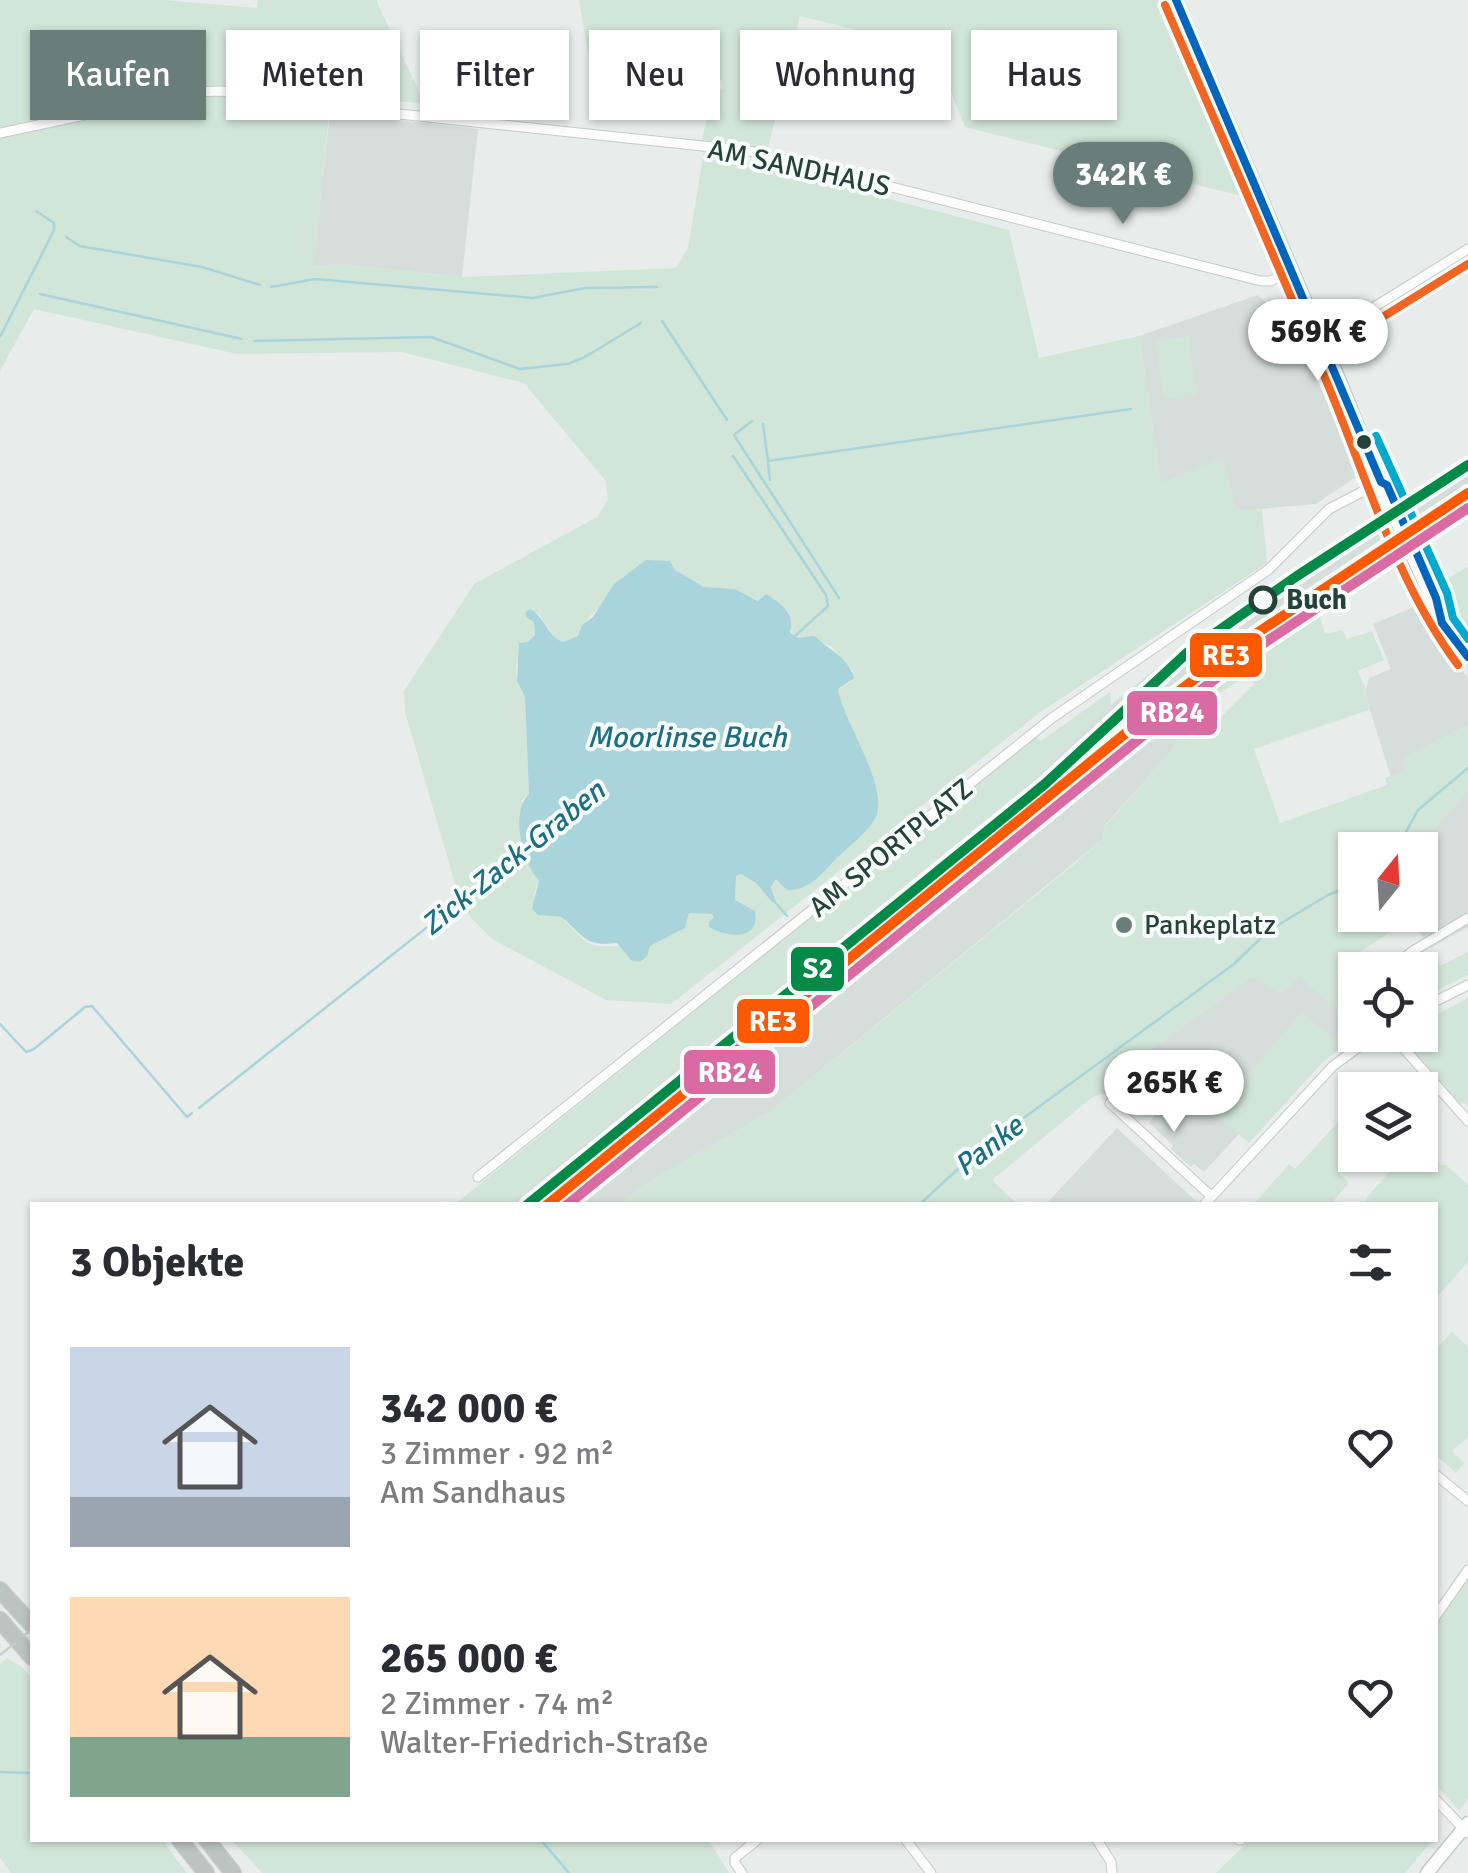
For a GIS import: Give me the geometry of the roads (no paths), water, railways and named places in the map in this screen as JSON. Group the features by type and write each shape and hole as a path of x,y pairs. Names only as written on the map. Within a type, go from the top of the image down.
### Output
{"highway":[{"path":"0,1590 30,1623"},
{"path":"0,1620 30,1655"},
{"path":"182,1842 206,1873"},
{"path":"209,1842 233,1873"}],"main road":[{"path":"1176,0 1436,609 1451,638 1468,657"},
{"path":"1426,1873 1466,1828"}],"street":[{"name":"AM SANDHAUS","path":"0,132 192,92 222,91 333,107 750,151 1262,282 1291,270"},
{"path":"1321,340 1468,249"},
{"name":"AM SPORTPLATZ","path":"478,1178 1052,718 1268,570 1336,504 1381,482"},
{"path":"1412,952 1467,919"},
{"path":"1438,1000 1468,985"},
{"path":"1206,1202 1333,1066 1352,1052"},
{"path":"1407,1052 1468,1121"},
{"path":"1110,1103 1211,1196"},
{"path":"1438,1476 1468,1502"},
{"path":"1438,1614 1468,1570"},
{"path":"1438,1802 1466,1828"},
{"path":"742,1873 734,1863 754,1842"},
{"path":"908,1842 932,1873"},
{"path":"1099,1842 1111,1862 1112,1873"}],"water":[{"name":"Moorlinse Buch","path":"646,560 670,561 675,570 704,587 735,589 758,601 766,594 786,609 793,635 815,636 842,659 854,678 838,689 872,774 878,806 867,830 809,884 787,890 776,879 771,887 776,902 756,883 741,874 736,876 735,900 755,911 753,928 748,932 733,935 716,931 709,927 712,914 689,913 685,928 650,946 640,962 631,960 617,943 591,942 561,917 538,915 532,909 539,880 520,837 520,813 529,794 525,697 517,681 519,643 528,642 535,635 534,622 526,617 526,612 535,612 563,642 578,636 614,584"}],"waterway":[{"path":"0,337 54,230 54,223 36,211"},
{"path":"66,237 80,246 202,267 260,285"},
{"path":"271,287 315,279 533,298 585,288 657,287"},
{"path":"40,294 242,339"},
{"path":"662,321 727,420"},
{"path":"254,341 431,337 520,369 567,364 641,323"},
{"path":"763,424 768,461 1131,409"},
{"path":"752,421 734,435 839,598"},
{"name":"Zick-Zack-Graben","path":"733,456 826,595 828,606 795,636"},
{"path":"768,462 770,480"},
{"name":"Panke","path":"1406,832 1418,810 1468,768"},
{"name":"Zick-Zack-Graben","path":"199,1108 522,852"},
{"name":"Panke","path":"922,1202 973,1155 1234,964 1268,931 1338,891"},
{"path":"775,902 787,916"},
{"name":"Zick-Zack-Graben","path":"0,1024 26,1052 85,1007 92,1006 187,1117 192,1113"},
{"name":"Panke","path":"0,1772 30,1773"},
{"path":"543,1842 569,1873"}],"tram line":[{"path":"1418,498 1468,472"},
{"path":"1424,514 1456,490"}],"railway":[{"path":"1416,534 1468,500"},
{"path":"561,1202 1157,715 1245,648 1396,547"},
{"path":"0,1655 30,1631"}],"place":[{"name":"Buch","path":"1263,600"},
{"name":"Pankeplatz","path":"1124,925"}]}
